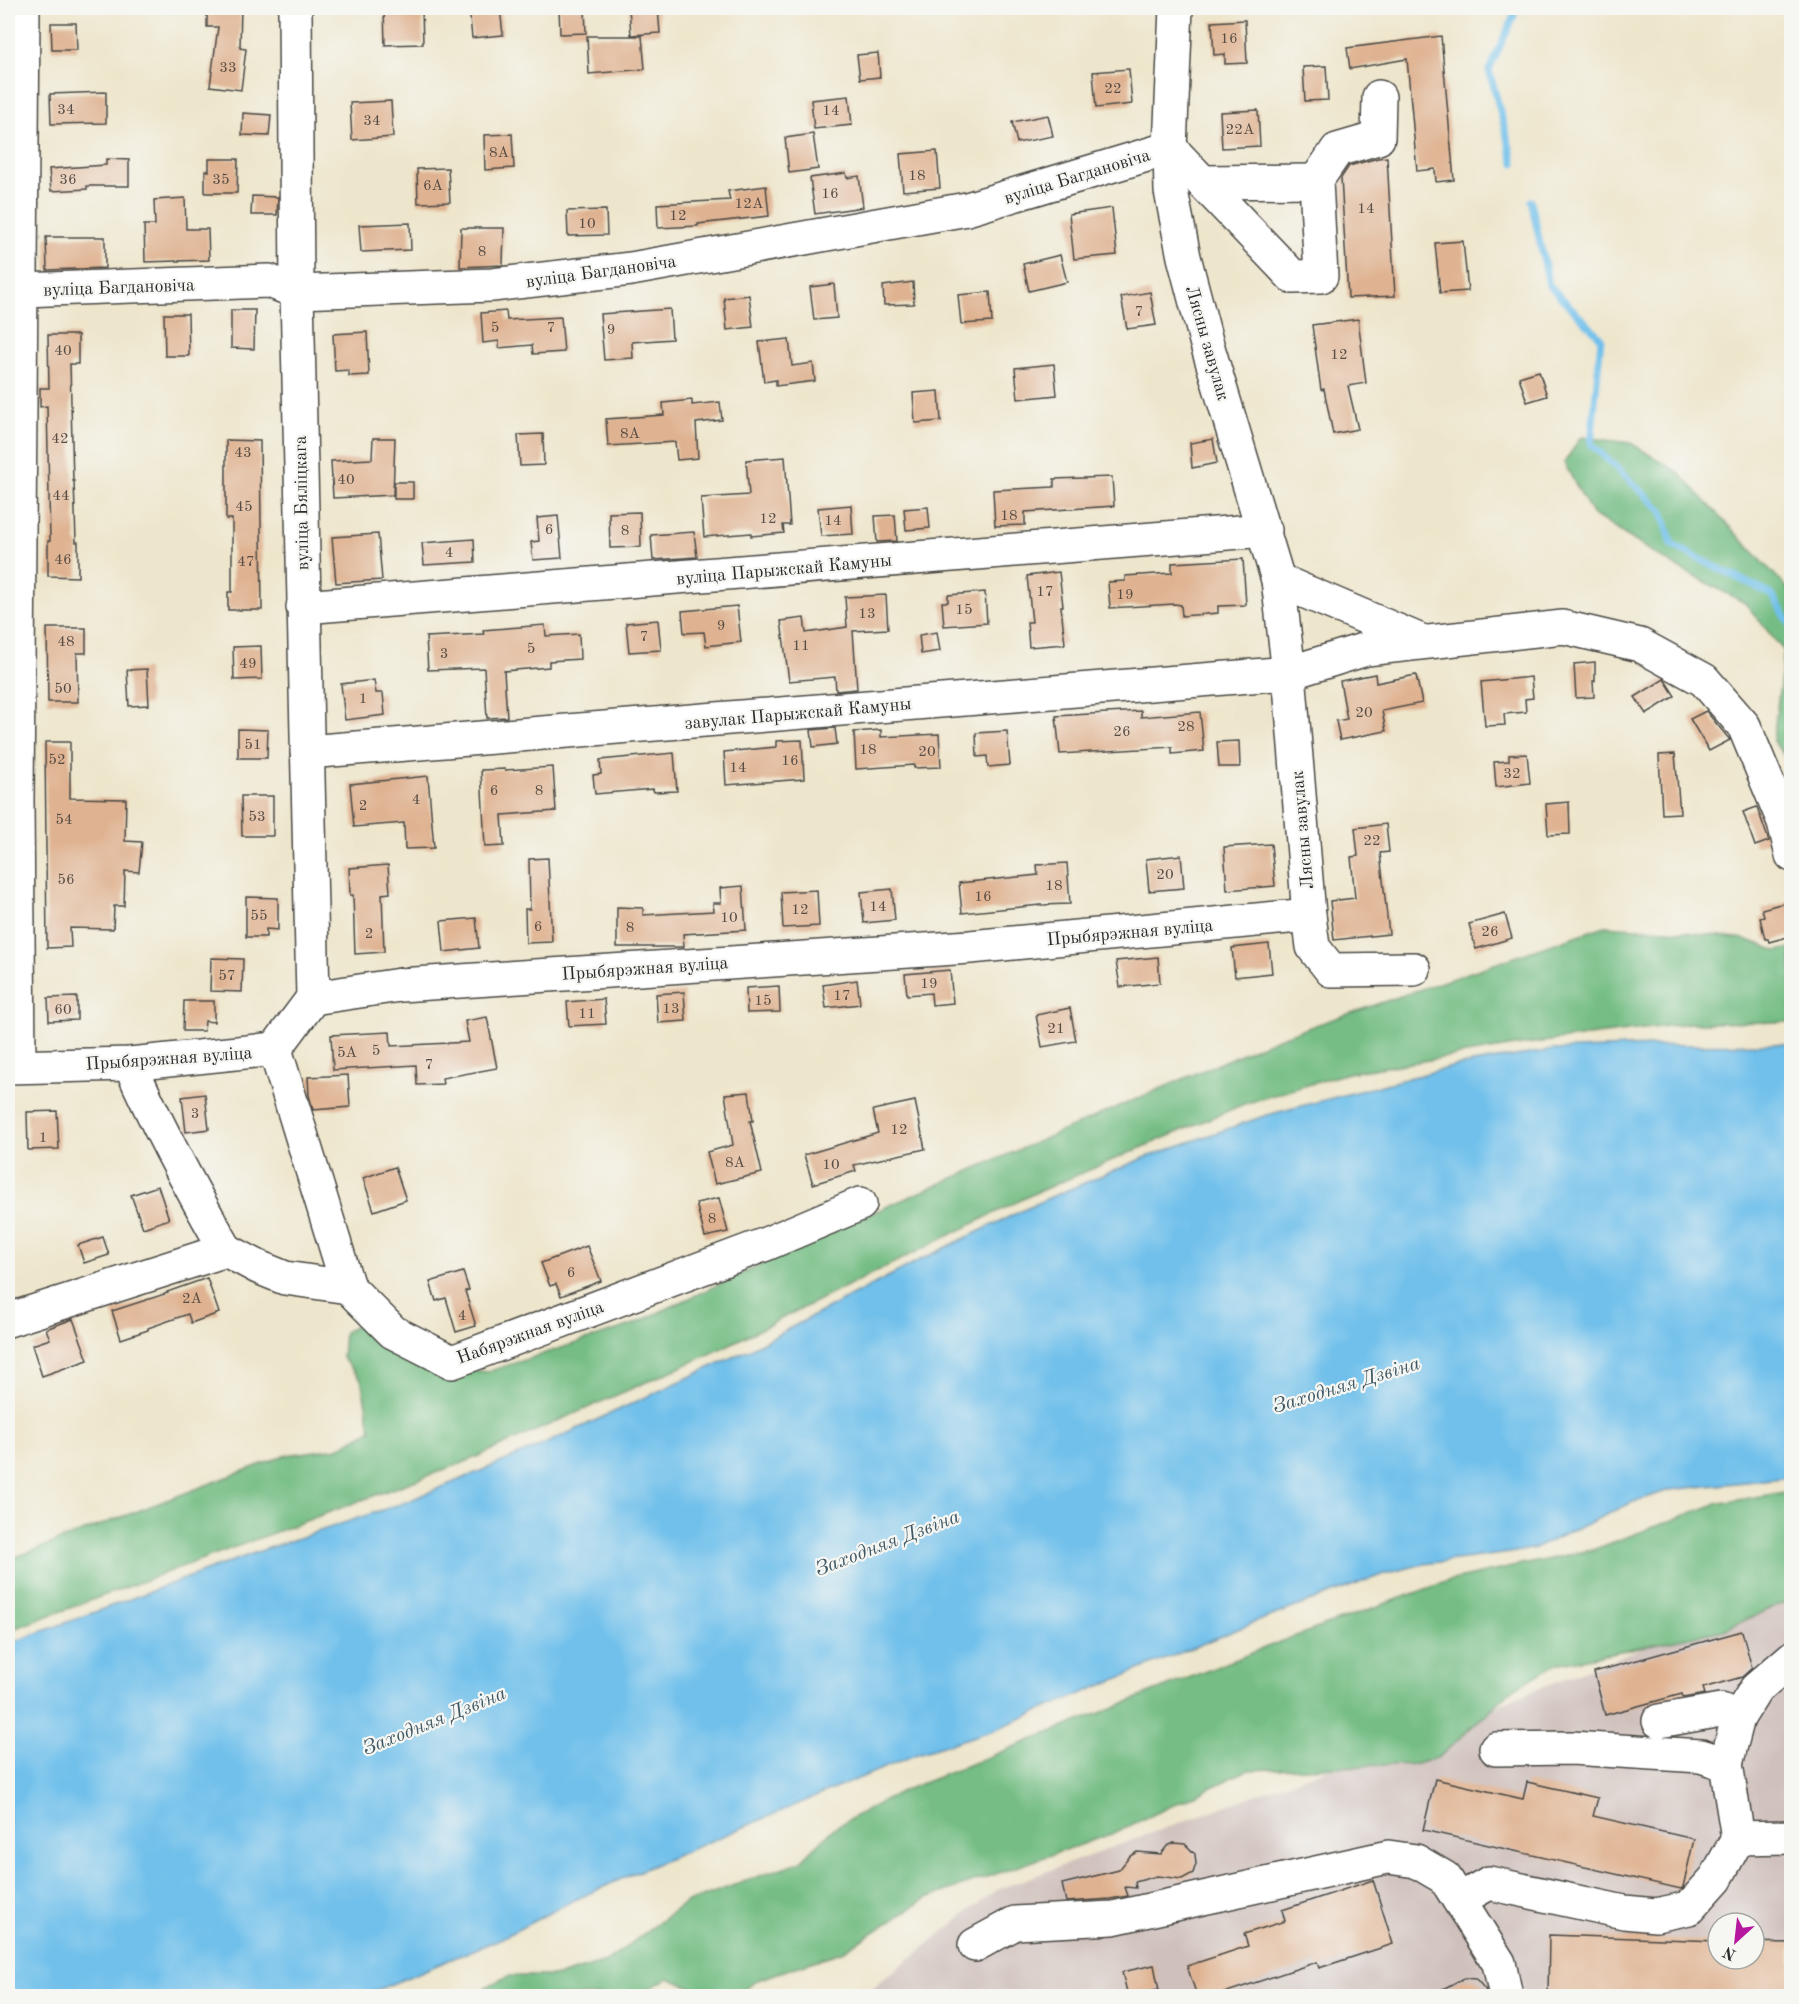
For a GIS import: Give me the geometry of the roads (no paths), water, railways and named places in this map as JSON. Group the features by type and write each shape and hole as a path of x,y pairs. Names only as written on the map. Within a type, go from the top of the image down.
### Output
{"street":[{"path":"13,1066 12,800 22,290 23,8"},
{"name":"вуліца Бяліцкага","path":"295,8 297,292 313,998"},
{"name":"Лясны завулак","path":"1176,8 1170,148 1171,191 1184,257 1206,341 1278,580 1289,674 1313,947 1331,970 1414,969"},
{"path":"1170,148 1293,278 1321,276 1316,180 1337,150 1378,138 1379,97"},
{"name":"вуліца Багдановіча","path":"22,290 269,281 297,292 492,285 631,269 967,208 1170,148"},
{"path":"1202,182 1316,180"},
{"name":"вуліца Парыжскай Камуны","path":"303,607 1265,531"},
{"path":"1278,580 1423,642"},
{"path":"1289,674 1366,649 1563,627 1640,645 1704,680 1744,726 1784,822 1791,855"},
{"name":"завулак Парыжскай Камуны","path":"307,752 1289,674"},
{"name":"Прыбярэжная вуліца","path":"13,1066 130,1064 275,1049 313,998 400,985 970,947 1309,915"},
{"path":"130,1064 186,1180 226,1250 285,1278 348,1287 275,1049"},
{"name":"Набярэжная вуліца","path":"348,1287 393,1332 452,1362 766,1244 860,1204"},
{"path":"8,1320 226,1250"},
{"path":"1459,1899 1489,1883 1624,1912 1656,1915 1689,1908 1716,1878 1738,1838 1726,1764 1738,1718 1756,1689 1791,1658"},
{"path":"1659,1721 1720,1710 1738,1718"},
{"path":"1496,1749 1571,1748 1701,1756 1726,1764"},
{"path":"1738,1838 1791,1837"},
{"path":"975,1945 1015,1923 1113,1918 1388,1857 1416,1861 1445,1878 1499,1963 1506,1996"}],"water":[{"name":"Заходняя Дзвіна","path":"1792,1044 1791,1477 1670,1490 1633,1502 1536,1548 1424,1564 1384,1574 1250,1624 991,1731 917,1754 630,1875 568,1903 502,1938 363,1996 8,1996 8,1644 257,1552 406,1502 538,1447 750,1349 922,1259 1044,1200 1144,1158 1267,1115 1455,1066 1553,1050 1678,1045"}],"waterway":[{"path":"1513,8 1514,16 1489,70 1514,163"},
{"path":"1531,201 1549,285 1601,338 1591,444 1662,511 1672,545 1772,595 1792,627"}]}
